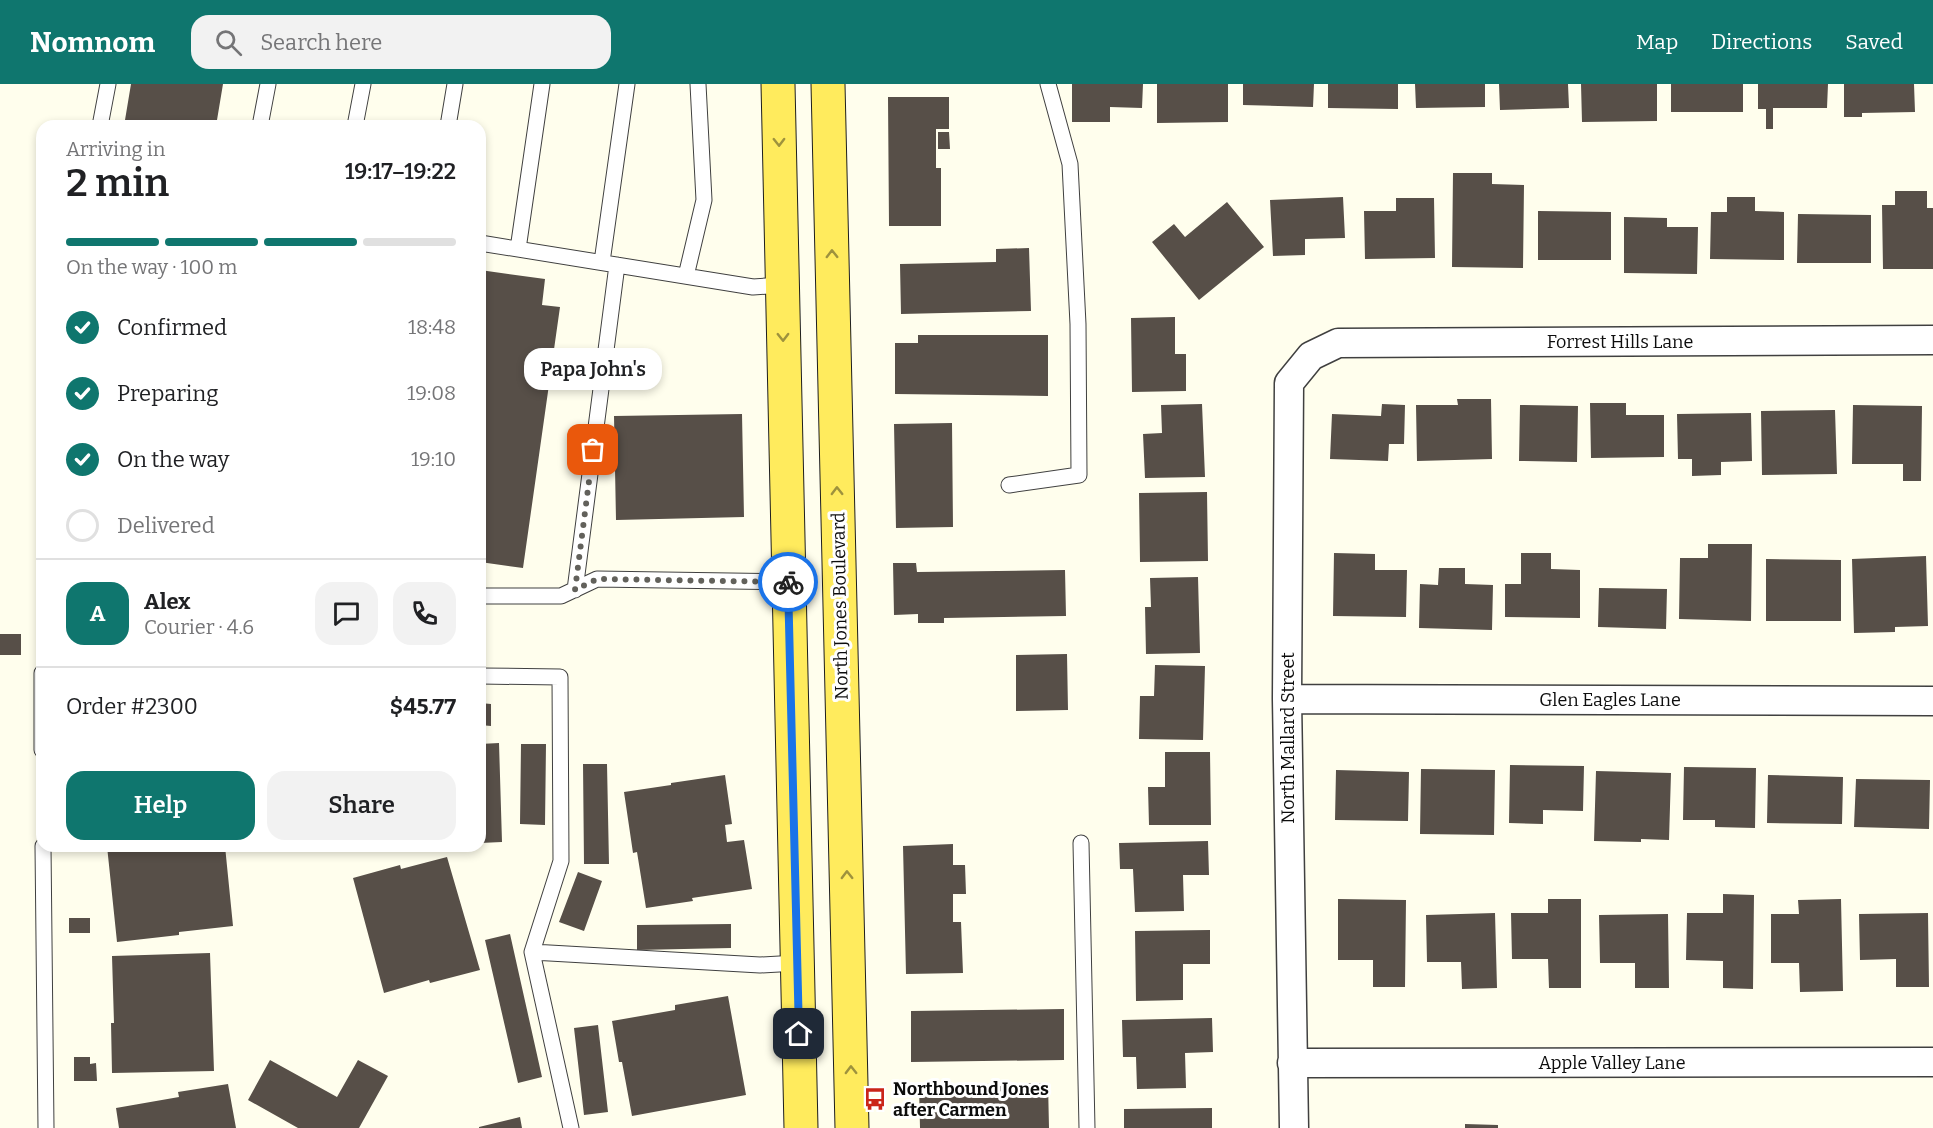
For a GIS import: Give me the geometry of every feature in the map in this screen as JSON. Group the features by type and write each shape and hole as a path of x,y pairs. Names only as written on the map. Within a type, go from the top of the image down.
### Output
{"main road":[{"path":"778,84 801,1128"},
{"name":"North Jones Boulevard","path":"828,84 852,1128"},
{"path":"782,285 833,286"}],"street":[{"name":"Forrest Hills Lane","path":"1311,356 1338,343 1933,340"},
{"name":"North Mallard Street","path":"1294,1128 1287,699 1288,383 1311,356"},
{"name":"Glen Eagles Lane","path":"1287,699 1933,701"},
{"name":"Apple Valley Lane","path":"1292,1063 1933,1062"}],"lane":[{"path":"101,120 108,84"},
{"path":"261,120 268,84"},
{"path":"356,120 363,84"},
{"path":"449,120 455,84"},
{"path":"518,249 542,84"},
{"path":"575,590 627,84"},
{"path":"686,276 705,200 698,84"},
{"path":"1009,485 1079,475 1078,324 1070,164 1048,84"},
{"path":"486,244 753,287 782,285"},
{"path":"486,596 561,596 597,579 788,582"},
{"path":"486,676 560,677 561,861 532,952 571,1128"},
{"path":"1081,843 1087,1128"},
{"path":"43,852 46,1128"},
{"path":"532,952 760,965 797,963"}],"building":[{"path":"131,84 223,84 217,120 125,120"},
{"path":"1072,84 1143,84 1142,108 1110,107 1110,122 1072,122"},
{"path":"1157,84 1228,84 1228,122 1157,123"},
{"path":"1243,84 1314,84 1313,107 1243,105"},
{"path":"1328,84 1398,84 1398,109 1328,108"},
{"path":"1415,84 1485,84 1485,107 1416,108"},
{"path":"1499,84 1568,84 1569,108 1500,110"},
{"path":"1581,84 1657,84 1657,121 1582,122"},
{"path":"1671,84 1743,84 1743,112 1671,112"},
{"path":"1758,84 1828,84 1827,108 1773,108 1773,129 1766,129 1766,109 1758,109"},
{"path":"1844,84 1914,84 1915,112 1862,113 1862,117 1844,117"},
{"path":"888,97 949,97 949,129 936,129 936,168 941,168 941,226 889,226"},
{"path":"938,132 949,132 950,149 938,149"},
{"path":"1453,173 1492,173 1492,184 1524,185 1523,268 1452,267"},
{"path":"1895,191 1927,191 1927,208 1933,208 1933,269 1883,269 1882,205 1895,205"},
{"path":"1343,197 1345,238 1305,239 1305,255 1273,256 1270,200"},
{"path":"1727,197 1755,197 1755,211 1784,212 1784,260 1710,259 1711,212 1727,212"},
{"path":"1396,198 1434,198 1435,258 1365,259 1364,211 1396,211"},
{"path":"1227,202 1264,247 1199,300 1152,242 1174,224 1185,237"},
{"path":"1538,211 1611,212 1611,260 1538,260"},
{"path":"1798,214 1871,215 1871,263 1797,263"},
{"path":"1624,217 1667,218 1667,227 1698,227 1697,274 1624,273"},
{"path":"1029,248 1031,311 901,314 900,264 996,262 996,249"},
{"path":"486,271 545,279 542,305 560,307 523,568 486,563"},
{"path":"1175,317 1175,354 1186,354 1186,391 1132,392 1131,318"},
{"path":"918,335 1048,335 1048,396 895,394 895,343 918,343"},
{"path":"1457,399 1491,399 1492,459 1417,461 1416,405 1458,405"},
{"path":"1590,403 1626,403 1626,415 1664,415 1664,457 1591,458"},
{"path":"1202,404 1205,477 1145,478 1143,434 1162,433 1161,405"},
{"path":"1382,404 1405,405 1404,444 1389,444 1388,461 1330,459 1332,414 1381,416"},
{"path":"1520,405 1578,406 1577,462 1519,461"},
{"path":"1853,405 1922,406 1921,481 1903,481 1903,464 1852,464"},
{"path":"1835,410 1837,474 1762,475 1761,411"},
{"path":"1751,413 1752,461 1721,462 1721,475 1692,476 1692,459 1678,459 1677,414"},
{"path":"742,414 744,517 616,520 614,416"},
{"path":"952,423 953,527 896,528 894,424"},
{"path":"1207,492 1208,561 1140,562 1139,493"},
{"path":"1708,544 1752,544 1751,621 1679,619 1680,558 1708,558"},
{"path":"1334,553 1375,554 1375,570 1407,570 1406,617 1333,616"},
{"path":"1521,553 1551,553 1551,569 1580,570 1580,618 1505,617 1505,584 1521,584"},
{"path":"1926,556 1928,626 1895,627 1895,632 1854,633 1852,559"},
{"path":"1766,559 1841,560 1841,621 1766,621"},
{"path":"893,563 916,563 917,572 1065,570 1066,616 944,618 944,623 918,623 918,614 894,615"},
{"path":"1439,568 1465,568 1465,584 1493,585 1492,630 1419,628 1420,584 1438,585"},
{"path":"1198,577 1200,653 1146,654 1145,607 1151,607 1150,578"},
{"path":"1599,588 1667,589 1666,629 1598,627"},
{"path":"0,634 21,634 21,655 0,655"},
{"path":"1067,654 1068,710 1016,711 1016,655"},
{"path":"1155,665 1205,666 1203,740 1139,739 1140,696 1154,696"},
{"path":"486,704 491,704 491,726 486,726"},
{"path":"499,743 502,842 486,843 486,744"},
{"path":"521,744 546,744 545,825 520,824"},
{"path":"1165,752 1210,752 1211,825 1149,825 1148,787 1165,787"},
{"path":"583,764 607,764 609,864 584,864"},
{"path":"1510,765 1584,766 1583,811 1543,810 1543,824 1509,823"},
{"path":"1684,767 1756,768 1755,828 1715,827 1715,820 1683,820"},
{"path":"1421,769 1495,770 1494,835 1420,834"},
{"path":"1336,770 1409,772 1408,821 1335,820"},
{"path":"1596,771 1671,773 1669,840 1594,841"},
{"path":"725,775 732,824 725,825 727,842 744,840 752,889 646,908 637,852 633,853 624,792"},
{"path":"1768,775 1843,777 1842,824 1767,823"},
{"path":"1856,779 1930,780 1929,829 1854,827"},
{"path":"1208,841 1209,875 1183,875 1184,911 1135,912 1133,869 1120,869 1119,843"},
{"path":"953,844 953,865 965,865 966,894 953,894 953,922 961,922 963,973 906,974 903,846"},
{"path":"108,852 226,852 233,926 117,942"},
{"path":"447,857 480,970 430,983 429,980 384,993 353,878 400,865 401,869"},
{"path":"578,872 602,881 584,931 559,922"},
{"path":"1723,894 1754,895 1753,989 1723,988 1723,961 1686,960 1687,913 1723,913"},
{"path":"1338,899 1406,900 1405,987 1373,987 1373,960 1338,960"},
{"path":"1548,899 1581,899 1581,988 1549,988 1548,959 1512,959 1511,913 1548,913"},
{"path":"1841,899 1843,991 1800,992 1799,963 1771,963 1771,914 1799,914 1798,900"},
{"path":"1495,913 1497,988 1462,989 1461,962 1427,962 1426,915"},
{"path":"1928,913 1929,987 1896,987 1896,959 1860,960 1859,914"},
{"path":"1668,914 1669,988 1635,988 1635,963 1600,963 1599,915"},
{"path":"69,918 90,918 90,933 69,933"},
{"path":"731,924 731,948 637,950 637,925"},
{"path":"1210,930 1210,964 1183,964 1183,1000 1136,1001 1135,931"},
{"path":"510,934 542,1077 518,1083 485,940"},
{"path":"210,953 214,1071 112,1073 111,1023 114,1023 112,956"},
{"path":"728,996 746,1095 632,1116 612,1021 675,1010 675,1005"},
{"path":"1064,1009 1064,1060 911,1062 911,1011"},
{"path":"1212,1018 1213,1052 1185,1053 1186,1088 1137,1089 1136,1057 1123,1057 1122,1020"},
{"path":"598,1025 608,1112 584,1115 574,1028"},
{"path":"74,1057 90,1057 90,1064 96,1063 97,1081 74,1081"},
{"path":"270,1060 337,1097 358,1060 388,1076 359,1128 298,1128 248,1100"},
{"path":"1048,1083 1049,1128 920,1128 919,1085"},
{"path":"228,1084 236,1128 119,1128 116,1108 179,1097 178,1092"},
{"path":"1212,1108 1212,1128 1124,1128 1124,1109"},
{"path":"520,1117 522,1128 479,1128 479,1127"},
{"path":"1465,1124 1498,1125 1498,1128 1465,1128"}],"way so far":[{"path":"593,450 575,590 597,579 788,582"}],"place":[{"name":"Papa John's","path":"593,450"},
{"name":"Northbound Jones after Carmen","path":"875,1099"}],"route":[{"path":"788,582 799,1034"}]}
